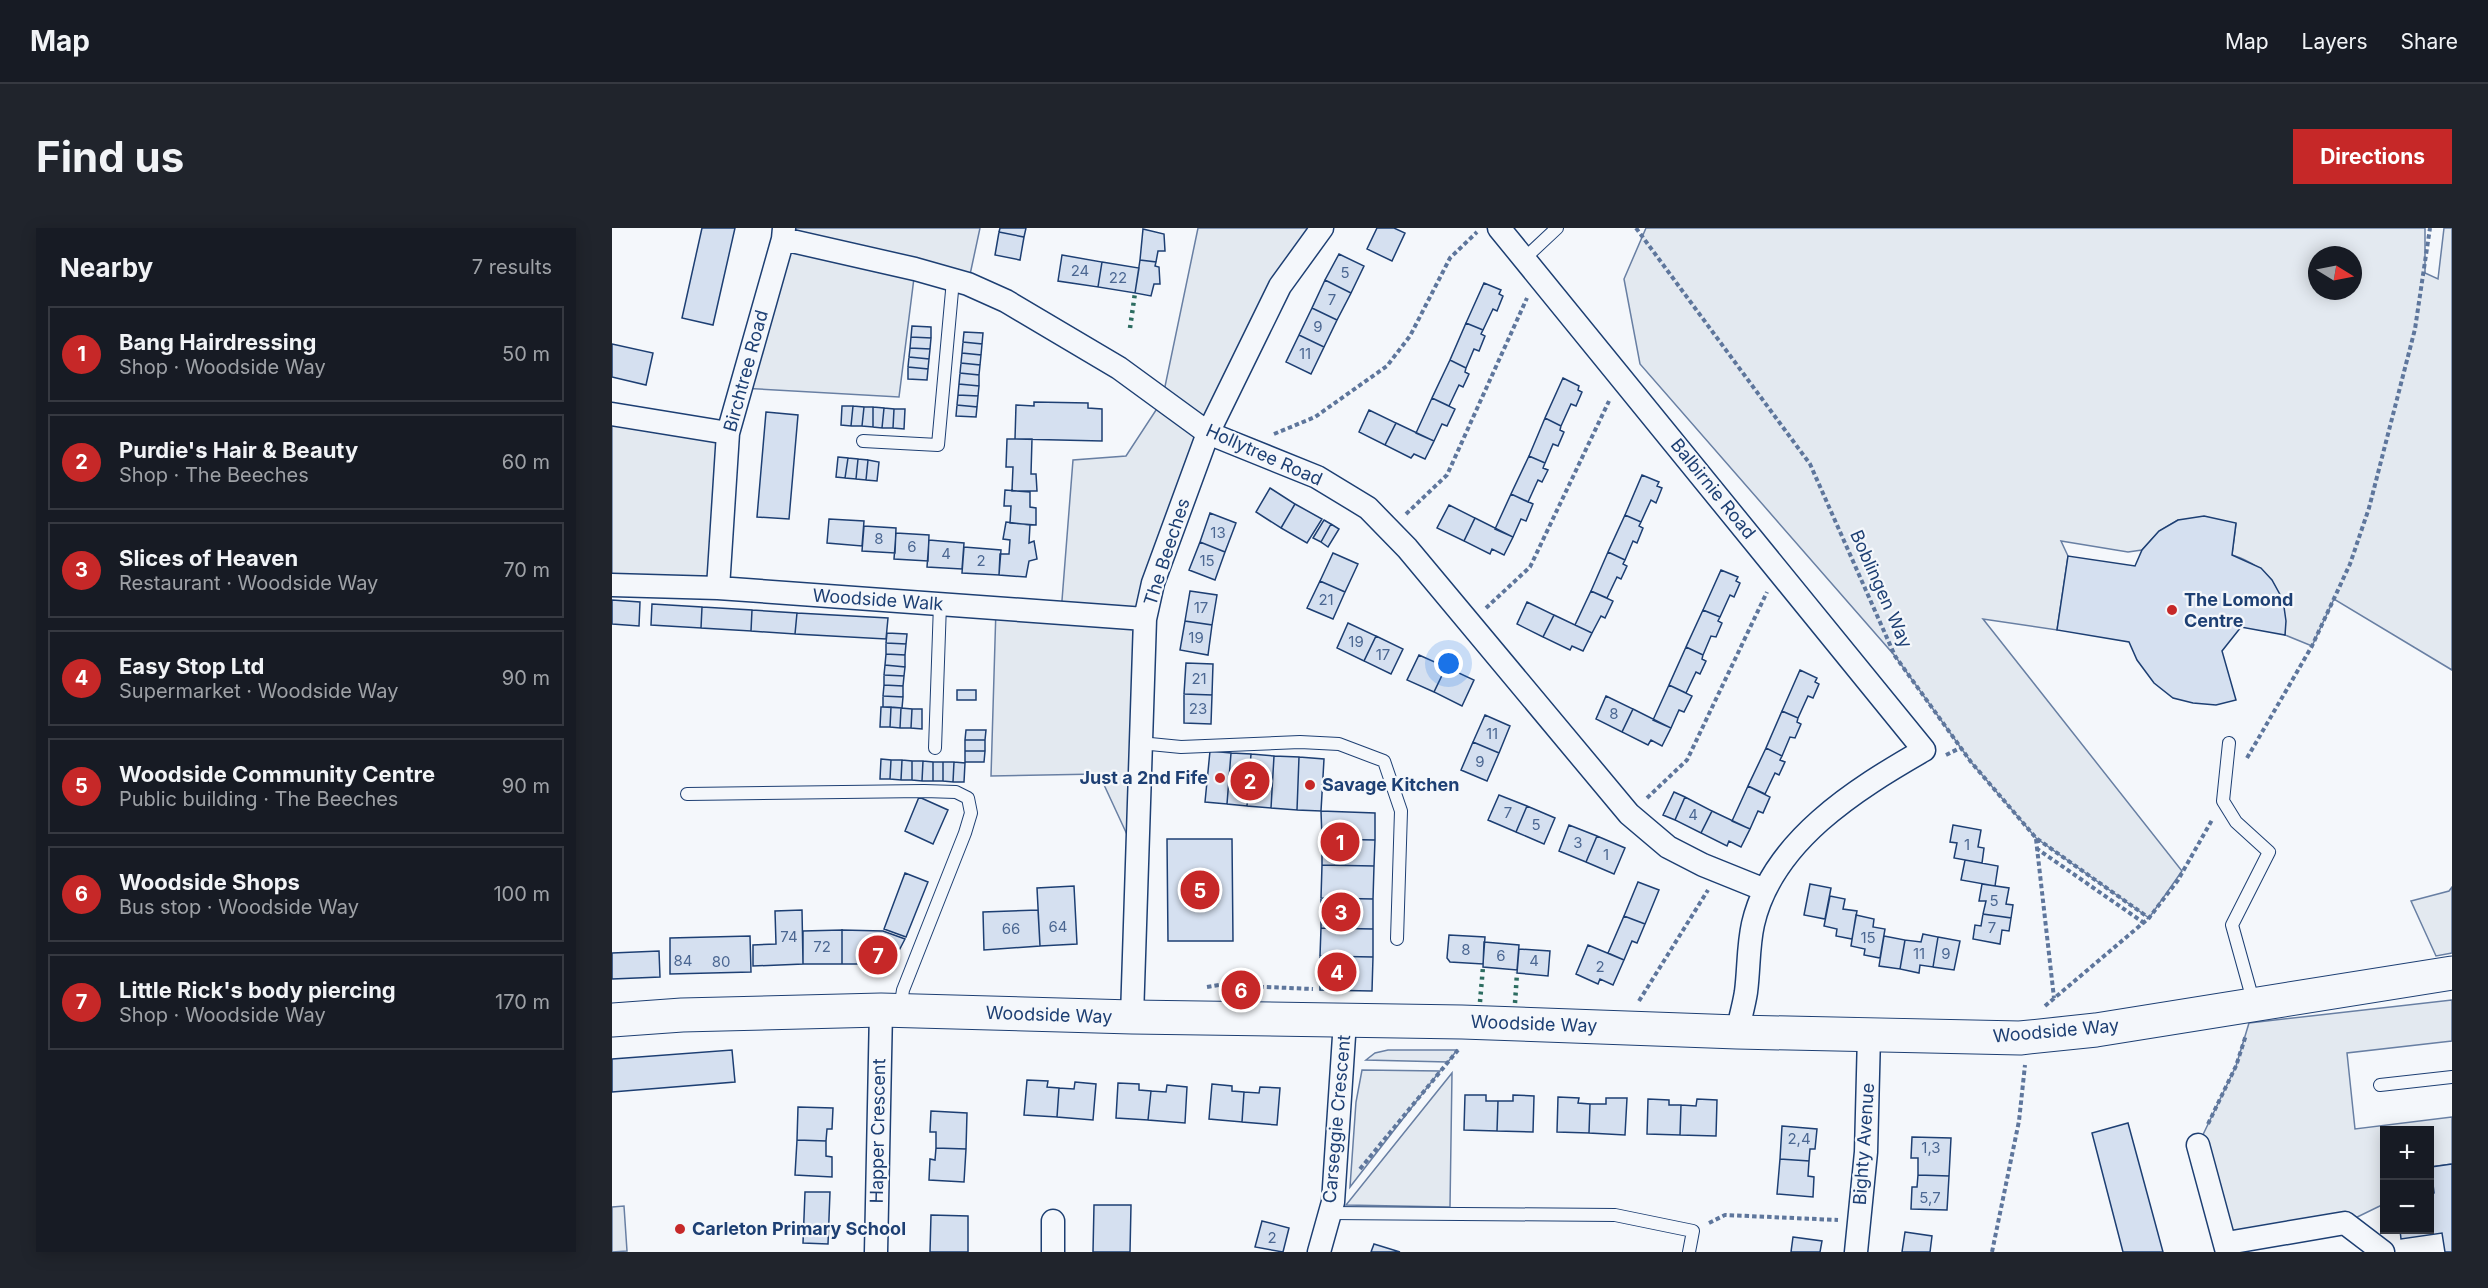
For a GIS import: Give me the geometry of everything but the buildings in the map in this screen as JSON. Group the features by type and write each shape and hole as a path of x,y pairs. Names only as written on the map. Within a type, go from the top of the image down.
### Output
{"street":[{"name":"The Beeches","path":"1132,1017 1145,619 1153,583 1208,433 1280,286 1322,228"},
{"name":"Balbirnie Road","path":"1499,228 1532,265 1924,750 1874,779 1825,818 1790,851 1765,890"},
{"name":"Hollytree Road","path":"784,233 954,280 1006,301 1081,343 1208,433 1317,477 1368,508 1470,623 1629,814 1668,847 1765,890"},
{"name":"Birchtree Road","path":"718,588 728,433 784,233"},
{"path":"612,414 728,433"},
{"name":"Woodside Walk","path":"612,585 718,588 1145,619"},
{"path":"1737,1032 1746,992 1753,923 1765,890"},
{"name":"Woodside Way","path":"612,1020 890,1010 1132,1017 1192,1016 1462,1022 1737,1032 2020,1038 2096,1030 2452,973"},
{"name":"Happer Crescent","path":"876,1252 890,1010"},
{"name":"Carseggie Crescent","path":"1319,1252 1329,1214 1337,1156 1345,1021"},
{"name":"Bighty Avenue","path":"1856,1252 1866,1152 1869,1035"},
{"path":"2198,1145 2227,1248 2345,1223 2383,1252"},
{"path":"1053,1221 1053,1252"}],"lane":[{"path":"1532,265 1557,228"},
{"path":"863,441 938,445 954,280"},
{"path":"935,748 940,604"},
{"path":"1140,743 1181,747 1300,742 1339,744 1384,761 1401,811 1397,939"},
{"path":"2229,743 2223,801 2236,822 2269,852 2232,925 2254,1005"},
{"path":"687,794 924,791 956,792 968,798 970,813 965,833 903,990 890,1010"},
{"path":"2380,1085 2452,1077"},
{"path":"1329,1214 1615,1215 1693,1231 1689,1252"}],"path":[{"path":"1243,447 1315,417 1387,366 1410,336 1450,258 1481,228"},
{"name":"Boblingen Way","path":"1636,228 1810,464 1895,656 1971,762 2036,838 2149,918"},
{"path":"1992,1252 2019,1121 2025,1062 2020,1038 2023,1023 2055,999 2149,918 2178,879 2312,646 2350,564 2369,508 2412,340 2430,228"},
{"path":"1388,529 1431,493 1447,475 1532,265"},
{"path":"1470,623 1530,567 1622,376"},
{"path":"1629,814 1687,760 1778,569"},
{"path":"2036,838 2055,999"},
{"path":"2036,848 2144,923"},
{"path":"1636,1007 1720,872"},
{"path":"2198,1145 2236,1066 2254,1005"},
{"path":"1693,1231 1725,1215 1859,1221"}],"shaded area":[{"path":"784,228 980,228 968,284 915,270 899,397 740,388"},
{"path":"1198,228 1322,228 1280,286 1153,583 1136,854 1099,774 991,776 996,608 1061,613 1073,460 1126,456 1162,401"},
{"path":"1646,228 2425,228 2425,273 2438,279 2444,228 2452,228 2452,670 2334,599 2312,646 2285,635 2283,608 2274,585 2257,567 2232,555 2236,524 2178,520 2159,531 2142,550 2128,552 2061,541 2068,556 2057,630 1983,619 2182,871 2149,918 2036,838 1971,762 1895,656 1640,364 1624,279"},
{"path":"612,414 728,433 718,588 612,585"},
{"path":"2452,887 2452,953 2436,956 2411,901 2449,891"},
{"path":"2452,1000 2452,1041 2347,1053 2355,1129 2452,1117 2452,1164 2434,1167 2434,1126 2380,1126 2380,1206 2345,1223 2227,1243 2198,1145 2236,1066 2249,1023"},
{"path":"1388,1050 1457,1050 1448,1062 1366,1060 1375,1053"},
{"path":"1362,1070 1440,1071 1350,1187 1356,1102"},
{"path":"1452,1073 1450,1207 1346,1205"},
{"path":"624,1206 627,1251 612,1252 612,1207"}],"hedge":[{"path":"1130,328 1135,293"},
{"path":"1480,1002 1483,967"},
{"path":"1515,1003 1517,973"}],"place":[{"name":"The Lomond Centre","path":"2172,610"},
{"name":"Just a 2nd Fife","path":"1220,778"},
{"name":"Purdie's Hair & Beauty","path":"1250,781"},
{"name":"Savage Kitchen","path":"1310,785"},
{"name":"Bang Hairdressing","path":"1340,842"},
{"name":"Woodside Community Centre","path":"1200,890"},
{"name":"Slices of Heaven","path":"1341,912"},
{"name":"Little Rick's body piercing","path":"878,955"},
{"name":"Easy Stop Ltd","path":"1337,972"},
{"name":"Woodside Shops","path":"1241,990"},
{"name":"Carleton Primary School","path":"680,1229"}]}
